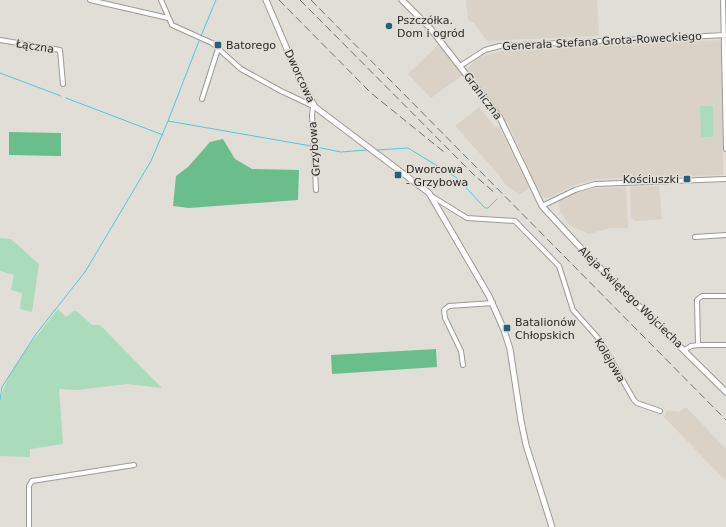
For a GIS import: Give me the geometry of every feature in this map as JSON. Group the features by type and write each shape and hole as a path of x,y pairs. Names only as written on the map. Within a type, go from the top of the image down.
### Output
{"street":[{"path":"90,0 168,18"},
{"path":"161,0 172,26 206,40 218,48 241,68 314,107 433,197 450,208 441,213"},
{"name":"Dworcowa","path":"266,0 314,107"},
{"name":"Graniczna","path":"402,0 430,28 500,118 542,206"},
{"path":"723,0 725,35 726,149"},
{"name":"Generała Stefana Grota-Roweckiego","path":"460,66 480,53 500,46 725,35"},
{"name":"Łączna","path":"0,40 60,50 63,84"},
{"path":"202,99 218,48"},
{"path":"301,101 306,92"},
{"name":"Grzybowa","path":"314,107 312,115 316,190"},
{"path":"542,206 575,190 595,184 726,179"},
{"path":"433,197 493,303 510,349 526,445 552,527"},
{"name":"Aleja Świętego Wojciecha","path":"542,206 591,259 726,392"},
{"name":"Kolejowa","path":"450,208 466,218 515,221 559,266 573,310 599,338 634,400 637,403 660,411"},
{"path":"695,237 726,235"},
{"path":"698,345 697,300 702,296 726,296"},
{"path":"462,365 461,351 454,339 444,314 445,308 493,303"},
{"path":"685,350 691,346 698,345 726,345"},
{"name":"Aleja Świętego Wojciecha","path":"720,386 726,396"},
{"path":"29,527 28,486 32,481 134,465"}],"shaded area":[{"path":"466,0 597,0 599,36 487,41 474,23 468,20"},
{"path":"720,40 722,42 723,175 597,179 575,185 546,199 542,196 534,182 509,125 467,68 481,57 502,51"},
{"path":"438,45 463,75 431,98 408,74"},
{"path":"479,107 496,128 499,126 529,188 519,195 505,184 499,175 455,126"},
{"path":"659,186 662,219 636,221 631,218 630,187"},
{"path":"626,187 628,228 610,228 589,234 569,225 560,211 559,201 577,192 598,188"},
{"path":"686,407 726,449 726,481 664,417 667,410 679,412"}],"green space":[{"path":"700,106 713,106 713,137 701,137"},
{"path":"9,132 61,133 61,156 9,155"},
{"path":"223,139 235,159 252,169 299,170 298,200 189,208 173,206 176,176 188,167 210,142"},
{"path":"0,238 11,239 39,264 32,312 20,309 22,293 11,290 14,275 0,271"},
{"path":"58,309 66,317 74,311 78,312 92,325 100,325 162,388 127,384 76,390 59,389 63,444 30,449 30,457 0,456 0,403 3,391 8,379 24,353"},
{"path":"436,349 437,367 332,374 331,355"}],"waterway":[{"path":"201,36 216,0"},
{"path":"168,121 199,41"},
{"path":"0,73 61,96"},
{"path":"66,98 163,135"},
{"path":"0,400 2,387 36,334 85,272 151,161 168,121 311,146"},
{"path":"316,147 341,152 367,150"},
{"path":"377,150 408,148 457,178 485,208 488,208 497,199"}],"railway":[{"path":"279,0 371,93 444,152"},
{"path":"300,0 473,174 496,194"},
{"path":"311,0 726,420"}],"place":[{"name":"Pszczółka. Dom i ogród","path":"389,26"},
{"name":"Batorego","path":"218,45"},
{"name":"Dworcowa - Grzybowa","path":"398,175"},
{"name":"Kościuszki","path":"687,179"},
{"name":"Batalionów Chłopskich","path":"507,328"}]}
